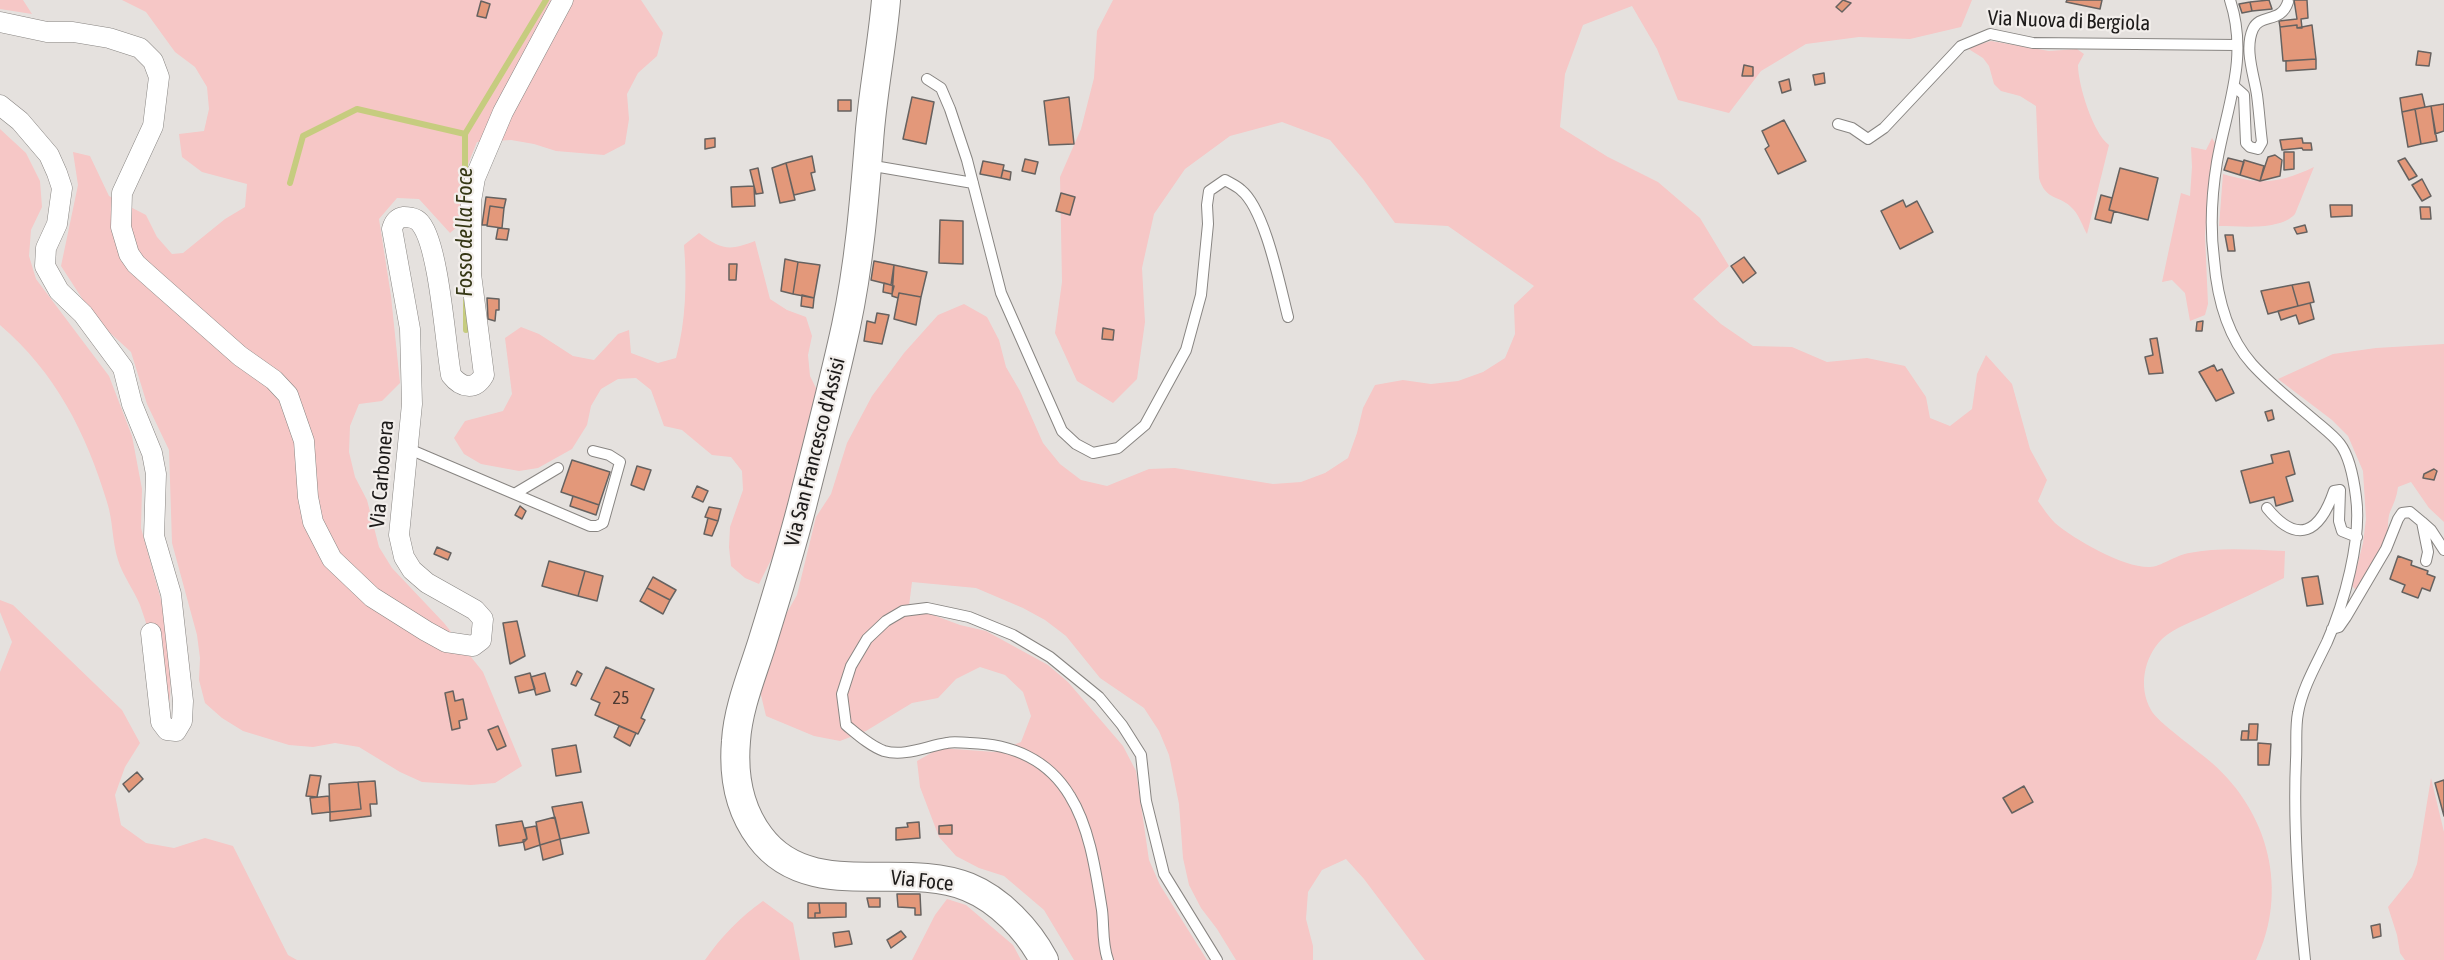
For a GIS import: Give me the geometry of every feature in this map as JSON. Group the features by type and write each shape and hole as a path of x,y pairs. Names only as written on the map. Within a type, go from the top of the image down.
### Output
{"main road":[{"name":"Via San Francesco d'Assisi","path":"806,870 776,855 760,838 745,813 734,767 736,739 740,710 785,573 846,326 858,262 869,141 886,0"},
{"name":"Via Foce","path":"806,870 826,875 938,879 967,886 989,898 1011,916 1036,946 1044,960"}],"street":[{"name":"Via Carbonera","path":"0,22 46,32 73,32 109,38 140,48 153,61 159,77 153,126 122,193 121,227 129,254 136,264 155,281 240,356 274,380 288,395 304,441 308,497 313,522 332,559 372,597 426,631 446,642 472,646 481,640 483,619 475,610 427,583 412,570 404,557 399,535 412,404 410,329 392,229 394,222 400,217 408,217 419,221 425,230 435,267 451,375 462,386 468,387 478,383 484,375 471,274 471,201 475,178 504,112 563,0"},
{"path":"0,105 20,121 49,155 57,173 62,188 57,224 46,248 45,266 59,291 83,314 123,368 132,404 152,453 156,474 154,536 171,594 183,701 182,721 176,730 167,730 161,722 150,633"}],"lane":[{"path":"2230,0 2238,31 2235,87 2217,162 2213,206 2213,256 2218,295 2231,330 2251,362 2340,444 2350,466 2356,498 2357,537 2350,568 2332,629 2313,670 2298,713 2294,805 2297,885 2305,960"},
{"path":"2235,87 2244,95 2247,143 2258,149 2262,142 2257,94 2252,72 2253,29 2258,22 2280,15 2286,10 2288,3"},
{"name":"Via Nuova di Bergiola","path":"1838,124 1845,124 1868,139 1884,128 1960,46 1990,34 2033,44 2237,45"},
{"path":"927,79 941,88 950,109 973,183 1001,293 1038,381 1062,430 1076,444 1093,453 1118,448 1145,425 1186,350 1201,295 1209,191 1225,180 1242,190 1253,205 1268,240 1288,317"},
{"path":"868,165 973,183"},
{"path":"409,449 590,526 597,526 603,523 620,462 609,455 593,451"},
{"path":"516,493 558,468"},
{"path":"2267,508 2284,526 2301,531 2325,515 2334,490 2340,490 2339,521 2342,531 2357,537"},
{"path":"2332,629 2339,627 2346,617 2386,549 2402,513 2410,512 2422,522 2431,530 2444,550"},
{"path":"2422,522 2428,552 2426,561"},
{"path":"1108,960 1102,910 1085,829 1070,796 1053,773 1031,757 1011,748 984,743 948,742 917,751 884,751 863,739 846,725 842,694 851,666 867,639 886,621 903,611 927,608 969,617 1013,635 1050,657 1099,697 1122,725 1141,755 1146,801 1164,873 1218,960"}],"shaded area":[{"path":"0,0 23,0 32,14 0,9"},
{"path":"122,0 641,0 663,33 657,56 638,73 627,94 629,119 625,144 604,155 556,151 511,140 477,142 464,174 458,226 450,233 419,199 397,198 379,219 391,296 400,383 382,401 359,404 350,426 349,452 355,477 367,500 379,547 392,568 444,623 483,672 522,766 495,783 471,785 422,782 400,772 359,747 335,743 313,747 289,745 243,731 222,718 205,703 199,680 200,658 197,635 172,543 169,450 147,404 131,352 96,320 61,266 78,185 73,152 90,156 109,196 146,215 157,237 172,254 183,253 225,219 245,207 247,184 202,172 182,157 179,134 204,131 209,109 207,87 195,67 175,52 146,12"},
{"path":"1113,0 1972,0 1961,27 1910,39 1859,37 1806,44 1761,71 1729,113 1678,100 1657,49 1632,6 1583,25 1565,74 1560,127 1608,157 1658,182 1700,218 1729,266 1693,299 1721,324 1753,346 1792,347 1827,362 1867,358 1905,366 1926,397 1930,418 1950,426 1972,409 1977,374 1986,355 2012,384 2030,449 2047,480 2038,501 2055,523 2087,545 2127,563 2150,567 2184,554 2201,551 2237,549 2285,551 2284,578 2179,628 2162,639 2147,663 2144,682 2151,710 2169,729 2212,763 2232,783 2248,805 2260,829 2268,854 2272,881 2271,907 2266,934 2256,960 1425,960 1364,879 1346,859 1322,870 1308,892 1306,919 1313,946 1313,960 1236,960 1201,908 1189,885 1183,858 1179,804 1169,755 1159,731 1144,708 1100,678 1066,636 1045,620 1023,608 976,588 912,582 909,606 960,625 986,631 1048,665 1068,682 1123,746 1136,771 1149,860 1160,885 1207,960 1074,960 1044,910 1004,876 979,868 956,856 939,837 920,787 917,761 940,748 995,752 1021,742 1031,716 1023,692 1005,675 980,667 956,679 938,698 912,703 866,731 840,741 814,736 766,716 760,691 785,616 797,595 816,517 831,494 847,443 872,396 904,353 938,315 964,304 987,317 999,340 1006,367 1020,391 1043,443 1060,464 1081,480 1107,486 1149,469 1175,468 1273,484 1301,482 1325,473 1348,458 1363,408 1375,385 1403,380 1431,384 1458,381 1483,372 1505,358 1515,334 1514,305 1534,286 1448,226 1395,223 1363,179 1330,140 1282,122 1230,136 1185,169 1154,214 1142,268 1145,322 1137,379 1113,403 1077,381 1055,333 1062,282 1060,177 1081,129 1094,78 1097,31"},
{"path":"1991,41 2049,51 2077,49 2084,54 2078,65 2084,96 2097,130 2109,145 2087,234 2073,209 2049,194 2042,186 2039,178 2036,106 2020,96 2001,91 1994,84 1989,66 1983,58 1967,48"},
{"path":"0,129 26,153 40,181 42,207 31,230 29,256 36,279 109,376 132,436 142,489 141,528 168,625 171,661 170,699 167,707 148,630 140,605 118,560 109,509 89,451 52,383 20,343 0,325"},
{"path":"2212,138 2217,146 2208,194 2205,236 2208,304 2205,315 2190,321 2185,293 2172,280 2162,282 2181,193 2190,196 2191,147 2206,150"},
{"path":"2314,167 2295,214 2288,219 2270,225 2219,226 2223,174 2248,180 2269,181 2290,177"},
{"path":"699,233 714,243 726,247 755,241 770,299 787,310 806,317 812,336 808,355 810,376 819,394 777,548 759,584 745,578 731,566 730,527 743,490 742,471 731,457 712,455 682,430 664,426 651,390 636,378 618,379 601,389 591,406 587,425 572,449 538,468 519,471 481,464 464,454 454,438 465,421 503,411 512,394 505,338 521,327 539,334 573,356 594,360 618,334 629,330 631,353 658,363 676,358 685,301 684,245"},
{"path":"2444,344 2444,522 2429,508 2411,482 2398,487 2389,515 2386,538 2360,588 2356,590 2352,586 2363,543 2366,519 2363,471 2348,436 2332,420 2278,379 2333,354 2376,348"},
{"path":"0,600 13,605 122,710 140,743 125,767 115,795 121,825 146,843 174,848 205,838 233,846 288,955 297,960 0,960 0,672 12,642 0,612"},
{"path":"2431,778 2444,832 2444,960 2405,960 2400,953 2388,907 2412,877 2417,864"},
{"path":"947,899 966,905 1013,945 1021,960 912,960 935,915"},
{"path":"763,901 793,923 800,960 705,960 731,928"}],"building":[{"path":"1843,0 1851,3 1842,12 1836,7"},
{"path":"2067,0 2102,0 2100,9 2066,2"},
{"path":"2269,0 2272,9 2252,11 2250,2"},
{"path":"2294,0 2307,0 2308,18 2301,19 2302,28 2297,28 2297,25 2280,27 2279,21 2297,19"},
{"path":"481,1 490,4 486,18 477,16"},
{"path":"2250,2 2252,11 2242,13 2239,4"},
{"path":"2297,25 2297,28 2312,25 2316,59 2283,61 2280,27"},
{"path":"2418,51 2431,53 2429,66 2416,65"},
{"path":"2316,59 2316,69 2286,71 2286,61"},
{"path":"1744,65 1753,67 1753,76 1742,76"},
{"path":"1824,73 1825,83 1815,85 1813,75"},
{"path":"1789,79 1791,90 1782,93 1779,82"},
{"path":"2422,94 2425,107 2402,112 2400,98"},
{"path":"912,97 934,102 926,144 903,139"},
{"path":"1069,97 1074,144 1049,145 1044,101"},
{"path":"838,100 851,100 851,111 838,111"},
{"path":"2444,104 2444,131 2435,134 2431,106"},
{"path":"2431,106 2437,141 2421,144 2415,109"},
{"path":"2415,109 2421,144 2408,147 2402,112"},
{"path":"1784,120 1806,161 1778,174 1765,149 1769,146 1762,131"},
{"path":"715,138 715,147 705,149 705,139"},
{"path":"2302,138 2303,143 2311,143 2312,150 2302,148 2282,150 2280,140"},
{"path":"2284,152 2294,152 2294,169 2284,170"},
{"path":"2275,155 2282,160 2280,176 2260,181 2268,157"},
{"path":"812,156 815,172 811,173 815,190 794,195 786,163"},
{"path":"2228,158 2244,162 2240,175 2224,170"},
{"path":"2405,158 2417,176 2409,180 2398,161"},
{"path":"1025,159 1038,162 1035,174 1022,171"},
{"path":"2244,160 2264,166 2260,181 2240,175"},
{"path":"983,161 1004,165 1001,178 980,174"},
{"path":"786,163 795,200 780,203 772,168"},
{"path":"758,168 763,193 756,194 750,170"},
{"path":"2120,168 2158,178 2148,220 2109,210"},
{"path":"1003,170 1011,172 1010,180 1001,178"},
{"path":"2422,179 2431,196 2422,201 2412,185"},
{"path":"754,186 755,206 732,207 731,187"},
{"path":"1061,193 1075,197 1070,215 1056,211"},
{"path":"2101,195 2112,198 2109,210 2114,211 2111,223 2095,219"},
{"path":"486,197 506,199 504,208 490,206 487,225 482,225"},
{"path":"1903,200 1906,207 1917,201 1933,232 1900,249 1881,211"},
{"path":"2330,205 2352,205 2352,216 2331,217"},
{"path":"490,206 504,208 502,228 487,226"},
{"path":"2420,207 2430,207 2431,219 2421,219"},
{"path":"940,220 963,221 963,264 939,263"},
{"path":"2305,225 2307,232 2297,234 2294,228"},
{"path":"498,228 509,229 507,240 496,239"},
{"path":"2225,235 2233,235 2235,251 2228,251"},
{"path":"1744,257 1756,273 1743,283 1731,266"},
{"path":"785,259 798,262 793,294 781,291"},
{"path":"874,261 894,265 891,285 871,280"},
{"path":"798,262 820,265 814,298 793,294"},
{"path":"729,264 737,264 736,280 729,280"},
{"path":"894,265 927,272 921,297 899,293 898,298 892,296"},
{"path":"2309,282 2314,302 2298,306 2292,285"},
{"path":"884,283 894,286 892,294 883,292"},
{"path":"2292,285 2298,306 2268,314 2261,291"},
{"path":"899,293 921,297 916,325 894,319"},
{"path":"802,295 814,298 813,308 801,306"},
{"path":"487,298 499,299 499,310 496,310 495,321 488,319"},
{"path":"2310,303 2314,319 2299,324 2296,315 2281,320 2278,311"},
{"path":"877,313 889,315 882,344 864,341 867,321 875,323"},
{"path":"2203,321 2202,331 2196,331 2197,322"},
{"path":"1103,328 1114,330 1113,340 1102,339"},
{"path":"2157,338 2163,373 2149,374 2145,357 2153,355 2150,339"},
{"path":"2214,365 2217,371 2222,369 2234,393 2216,401 2199,372"},
{"path":"2272,410 2274,419 2268,421 2265,412"},
{"path":"2289,451 2295,474 2286,477 2293,501 2276,506 2274,497 2250,503 2241,471 2273,463 2271,455"},
{"path":"572,460 610,472 599,505 561,492"},
{"path":"637,466 651,470 644,490 631,485"},
{"path":"2434,469 2437,471 2434,480 2423,478 2424,474"},
{"path":"697,486 708,491 703,502 692,497"},
{"path":"573,496 599,505 596,515 570,506"},
{"path":"520,506 526,511 522,519 515,515"},
{"path":"709,507 721,509 718,521 705,517"},
{"path":"708,518 718,521 712,536 704,534"},
{"path":"437,547 451,553 448,560 434,554"},
{"path":"2398,556 2412,561 2411,565 2428,571 2427,574 2435,577 2430,591 2422,588 2418,598 2402,592 2405,585 2390,579"},
{"path":"549,561 585,571 578,596 542,586"},
{"path":"585,571 603,576 597,601 578,596"},
{"path":"2318,576 2323,604 2307,606 2302,578"},
{"path":"653,577 676,590 670,600 647,588"},
{"path":"647,588 670,600 663,614 640,601"},
{"path":"517,621 525,656 510,664 503,623"},
{"path":"606,667 654,689 641,718 645,720 638,734 595,715 600,703 591,699"},
{"path":"577,671 582,674 576,686 571,684"},
{"path":"530,673 535,689 519,693 515,677"},
{"path":"545,673 550,691 536,695 531,677"},
{"path":"453,691 455,701 463,699 467,719 459,721 460,728 452,730 445,693"},
{"path":"2249,724 2258,724 2257,740 2248,740"},
{"path":"498,726 506,746 497,750 488,730"},
{"path":"619,726 636,733 630,746 614,737"},
{"path":"2242,731 2249,731 2248,740 2241,740"},
{"path":"2258,743 2271,744 2269,765 2258,765"},
{"path":"576,745 581,772 556,776 552,749"},
{"path":"137,772 143,779 129,792 123,784"},
{"path":"310,775 321,776 317,797 306,796"},
{"path":"2444,780 2444,816 2435,783"},
{"path":"375,781 377,804 370,804 371,816 330,821 330,812 361,809 358,782"},
{"path":"358,782 361,809 330,812 329,784"},
{"path":"2024,786 2033,802 2012,813 2003,798"},
{"path":"329,796 330,812 312,814 310,798"},
{"path":"582,802 589,833 560,839 552,807"},
{"path":"555,817 560,839 540,845 536,822"},
{"path":"522,821 527,839 524,842 499,846 496,825"},
{"path":"919,822 920,838 896,840 896,828 908,827 907,823"},
{"path":"952,825 952,834 939,834 939,826"},
{"path":"536,826 540,845 525,850 523,840 527,839 525,828"},
{"path":"560,839 563,854 543,860 540,845"},
{"path":"897,894 920,894 921,915 915,915 915,908 898,907"},
{"path":"867,898 880,898 880,907 869,907"},
{"path":"808,903 819,903 820,913 815,913 815,918 808,918"},
{"path":"819,903 846,903 846,917 815,918 815,913 820,913"},
{"path":"2380,924 2381,936 2373,938 2371,926"},
{"path":"849,931 852,944 835,947 833,933"},
{"path":"901,931 906,937 891,948 887,940"}],"waterway":[{"name":"Fosso della Foce","path":"465,183 465,134 546,0"},
{"name":"Fosso della Foce","path":"290,183 303,136 357,109 465,134"},
{"name":"Fosso della Foce","path":"466,301 466,330"}]}
